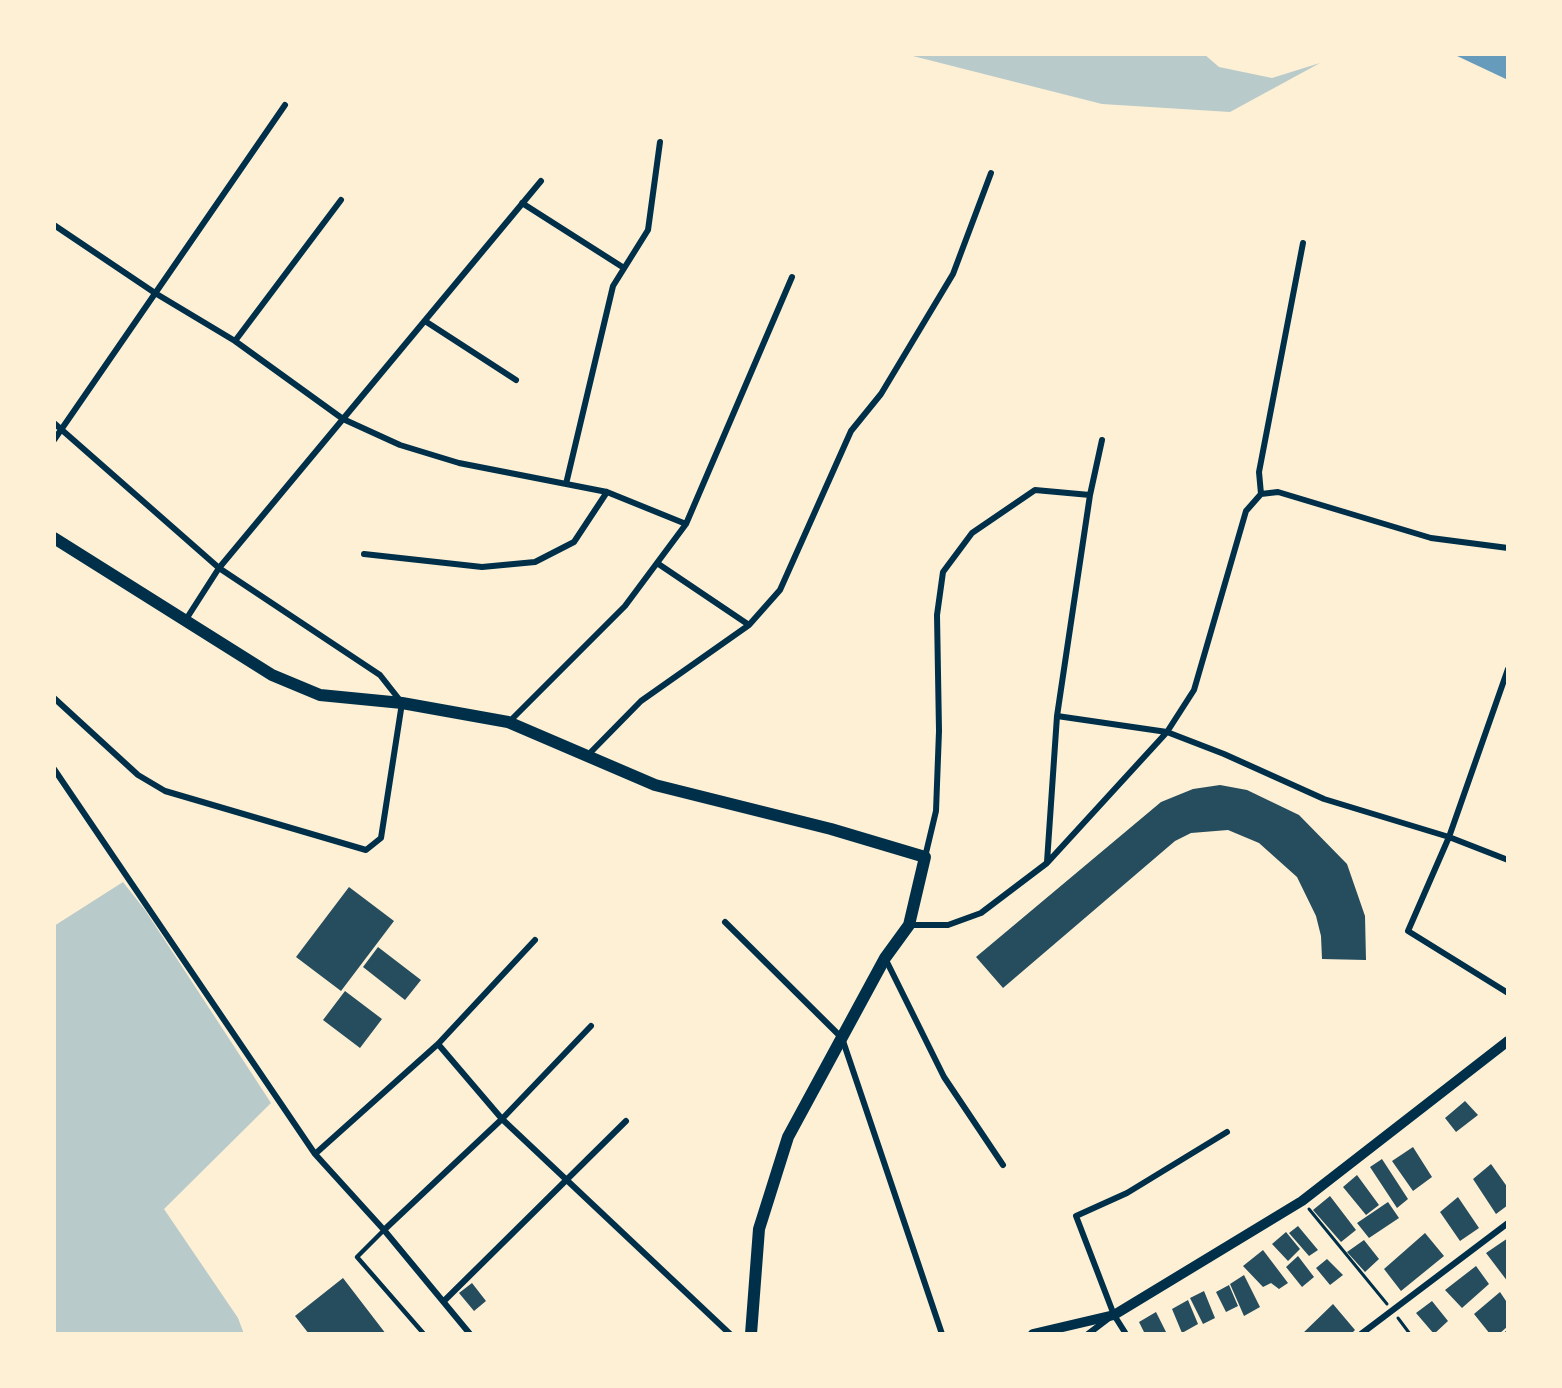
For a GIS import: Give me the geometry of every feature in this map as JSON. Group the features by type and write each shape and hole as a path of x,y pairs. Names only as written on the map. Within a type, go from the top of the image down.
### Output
{"main road":[{"path":"54,537 272,675 320,695 402,703 508,722 655,785 831,829 925,857 909,925 885,958 788,1137 759,1228 751,1334"}],"street":[{"path":"54,440 285,105"},
{"path":"566,484 602,323 613,286 648,230 660,142"},
{"path":"587,756 641,701 749,625 780,590 851,431 881,394 953,274 991,173"},
{"path":"185,622 219,568 541,181"},
{"path":"235,341 341,200"},
{"path":"522,203 624,268"},
{"path":"54,225 155,293 235,341 343,419 400,445 459,463 607,492 686,524"},
{"path":"1261,494 1259,472 1303,243"},
{"path":"508,722 625,606 686,524 792,277"},
{"path":"424,321 516,380"},
{"path":"54,423 219,568 380,675 402,703 381,838 366,850 165,791 138,775 54,698"},
{"path":"1047,863 1057,716 1090,495 1102,440"},
{"path":"925,857 936,811 939,731 937,615 943,572 972,533 1035,490 1090,495"},
{"path":"364,554 482,567 535,562 574,542 607,492"},
{"path":"909,925 948,925 981,913 1047,863 1167,732 1194,690 1246,511 1261,494 1278,492 1431,538 1508,548"},
{"path":"657,563 749,625"},
{"path":"1508,669 1449,837 1408,932 1508,993"},
{"path":"1057,716 1167,732 1224,754 1324,800 1449,837 1508,860"},
{"path":"54,769 315,1154 384,1230 470,1334"},
{"path":"725,922 842,1038 942,1334"},
{"path":"315,1154 438,1044 535,940"},
{"path":"885,958 944,1077 1003,1165"},
{"path":"384,1230 502,1119 591,1026"},
{"path":"1088,1334 1114,1315 1302,1201 1508,1041"},
{"path":"438,1044 502,1119 730,1334"},
{"path":"444,1301 626,1120"},
{"path":"1126,1334 1114,1315 1076,1216 1126,1193 1227,1132"},
{"path":"1361,1334 1508,1223"},
{"path":"1033,1334 1114,1315"}],"lane":[{"path":"384,1230 357,1257 423,1334"}],"path":[{"path":"1302,1201 1410,1334"}],"shaded area":[{"path":"905,54 1204,54 1219,67 1272,78 1320,63 1230,112 1102,104"},
{"path":"123,882 145,910 271,1103 164,1209 238,1318 244,1334 54,1334 54,926"}],"water":[{"path":"1508,54 1508,80 1455,55"}],"building":[{"path":"1220,785 1247,790 1299,815 1347,864 1365,916 1366,960 1322,959 1321,936 1316,916 1297,877 1259,843 1228,830 1191,833 1175,841 1003,988 976,957 1161,802 1193,789"},
{"path":"349,887 394,921 341,991 296,957"},
{"path":"378,947 421,980 405,1000 363,967"},
{"path":"345,991 382,1019 360,1048 323,1020"},
{"path":"1465,1101 1478,1115 1456,1132 1445,1118"},
{"path":"1413,1147 1432,1177 1413,1191 1392,1161"},
{"path":"1382,1159 1408,1199 1397,1208 1370,1167"},
{"path":"1491,1164 1508,1188 1508,1205 1496,1214 1473,1179"},
{"path":"1357,1175 1379,1205 1366,1215 1343,1187"},
{"path":"1330,1196 1356,1230 1341,1242 1313,1210"},
{"path":"1458,1197 1479,1228 1460,1241 1440,1212"},
{"path":"1388,1202 1399,1218 1369,1238 1357,1223"},
{"path":"1298,1226 1318,1250 1309,1256 1289,1233"},
{"path":"1286,1232 1300,1249 1288,1261 1272,1244"},
{"path":"1425,1233 1444,1256 1401,1291 1384,1269"},
{"path":"1508,1238 1508,1282 1486,1253"},
{"path":"1364,1240 1379,1259 1365,1272 1347,1252"},
{"path":"1263,1250 1288,1283 1279,1289 1271,1283 1263,1287 1243,1266"},
{"path":"1298,1256 1314,1277 1302,1287 1286,1267"},
{"path":"1327,1259 1343,1275 1330,1285 1316,1268"},
{"path":"1476,1266 1489,1284 1462,1308 1445,1290"},
{"path":"1244,1275 1260,1307 1244,1316 1230,1284"},
{"path":"343,1278 386,1334 309,1334 295,1316"},
{"path":"472,1283 486,1301 474,1311 459,1293"},
{"path":"1229,1285 1238,1306 1226,1312 1216,1292"},
{"path":"1204,1291 1215,1318 1203,1324 1190,1298"},
{"path":"1500,1292 1508,1304 1508,1326 1499,1334 1490,1334 1474,1314"},
{"path":"1188,1300 1198,1324 1182,1333 1172,1309"},
{"path":"1432,1301 1448,1321 1434,1334 1416,1313"},
{"path":"1333,1304 1355,1330 1351,1334 1302,1334"},
{"path":"1156,1312 1167,1334 1145,1334 1139,1322"}]}
